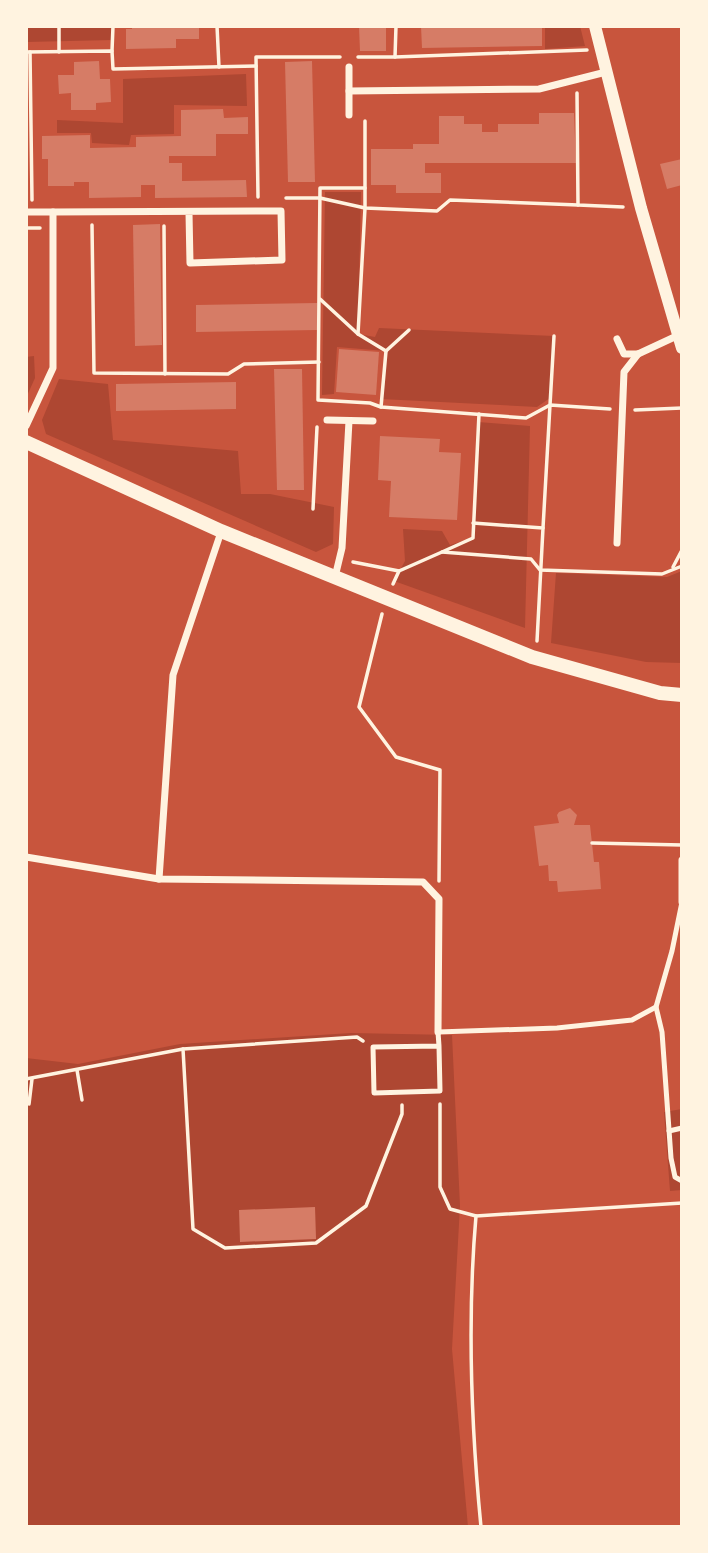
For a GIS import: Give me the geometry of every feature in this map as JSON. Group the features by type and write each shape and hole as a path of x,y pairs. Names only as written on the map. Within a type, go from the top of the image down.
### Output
{"main road":[{"path":"26,442 221,531 532,657 660,692 682,695"}],"street":[{"path":"595,26 641,208 681,339 638,354 624,354 617,339"},
{"path":"349,67 349,115"},
{"path":"349,91 539,89 606,72"},
{"path":"26,212 281,211 282,260 190,263 189,213"},
{"path":"26,426 53,368 53,212"},
{"path":"617,542 625,372 638,354"},
{"path":"327,420 373,421"},
{"path":"335,577 342,548 348,421"},
{"path":"159,878 173,675 221,531"},
{"path":"26,857 159,878 423,882 439,899 438,1032"},
{"path":"682,860 682,902"}],"lane":[{"path":"682,902 656,1007 662,1032 675,1177 682,1181"},
{"path":"439,1046 373,1047 374,1093 440,1091 439,1046 438,1032 557,1028 632,1020 656,1007"},
{"path":"669,1131 682,1128"}],"path":[{"path":"59,26 59,52"},
{"path":"113,26 113,69 256,66"},
{"path":"217,26 219,67"},
{"path":"396,26 396,57"},
{"path":"354,57 600,50"},
{"path":"32,201 29,183 28,52 112,51"},
{"path":"270,198 258,198 256,57 340,57"},
{"path":"577,88 578,205"},
{"path":"358,334 365,208 365,121"},
{"path":"365,187 320,187 318,400 370,402 381,407 526,418 550,405 623,410 682,408"},
{"path":"282,198 320,198 365,208 437,211 450,200 641,208"},
{"path":"92,222 94,373 228,374 244,365 319,362"},
{"path":"165,374 164,222 169,223"},
{"path":"26,228 40,228"},
{"path":"320,299 358,334 386,351"},
{"path":"381,407 386,351 409,330"},
{"path":"536,641 554,336"},
{"path":"340,560 399,571 472,538 479,414"},
{"path":"313,509 317,427"},
{"path":"473,523 543,528"},
{"path":"672,569 682,550"},
{"path":"442,552 531,559 540,569 662,574 682,566"},
{"path":"399,571 386,598 359,706 396,757 440,769 439,899"},
{"path":"592,843 682,845"},
{"path":"29,1104 29,1079 183,1049 356,1037 373,1047"},
{"path":"183,1049 192,1229 225,1248 316,1243 366,1206 402,1114 402,1092"},
{"path":"77,1069 82,1100"},
{"path":"440,1091 440,1188 450,1209 476,1216 682,1203"},
{"path":"476,1216 470,1284 476,1480 481,1527"}],"shaded area":[{"path":"26,26 113,26 113,40 26,42"},
{"path":"545,26 580,26 585,46 545,49"},
{"path":"246,74 247,106 174,105 174,134 131,135 129,145 92,143 91,133 57,133 57,120 123,123 123,79"},
{"path":"325,192 361,192 358,334 375,337 379,328 554,336 550,398 537,407 381,399 386,351 337,347 334,394 322,395"},
{"path":"34,356 35,378 26,398 26,357"},
{"path":"59,379 108,384 113,440 238,451 241,494 270,494 334,507 333,544 316,552 46,434 42,420"},
{"path":"478,422 530,426 525,628 394,581 405,561 403,529 442,531 450,545 473,538"},
{"path":"682,571 682,663 646,662 551,643 556,573 667,577"},
{"path":"351,1033 452,1035 460,1206 452,1349 468,1527 26,1527 26,1058 78,1064 180,1044"},
{"path":"682,1109 682,1190 670,1191 664,1112"}],"building":[{"path":"132,26 199,26 199,39 176,39 176,48 126,49 126,29 132,29"},
{"path":"359,26 386,26 386,51 360,51"},
{"path":"421,26 542,26 542,46 422,48"},
{"path":"99,61 100,79 110,79 111,102 96,103 96,110 71,110 71,93 59,94 58,75 74,75 74,62"},
{"path":"312,61 315,182 288,182 285,62"},
{"path":"223,109 224,118 248,117 248,134 216,134 216,156 169,156 169,163 182,163 182,181 246,180 247,197 155,198 155,185 141,185 141,197 89,198 89,182 74,182 74,186 48,186 48,159 42,159 42,136 90,135 90,148 136,147 136,137 181,136 181,110"},
{"path":"539,113 574,113 576,163 425,163 425,173 441,173 441,193 396,193 396,185 371,185 371,149 413,149 413,144 439,144 439,116 464,116 464,124 482,124 482,132 498,132 498,124 539,124"},
{"path":"682,159 682,185 667,189 660,164"},
{"path":"160,224 162,345 135,346 133,225"},
{"path":"317,303 317,330 196,332 196,305"},
{"path":"339,349 379,352 376,395 336,392"},
{"path":"274,369 302,369 304,490 277,490"},
{"path":"236,382 236,409 116,411 116,384"},
{"path":"380,436 440,439 439,452 461,453 457,520 389,517 391,481 378,480"},
{"path":"570,808 577,815 574,825 590,825 594,862 599,862 601,889 558,892 557,881 549,881 548,865 539,866 534,826 559,823 559,812"},
{"path":"315,1207 316,1239 240,1242 239,1210"}]}
